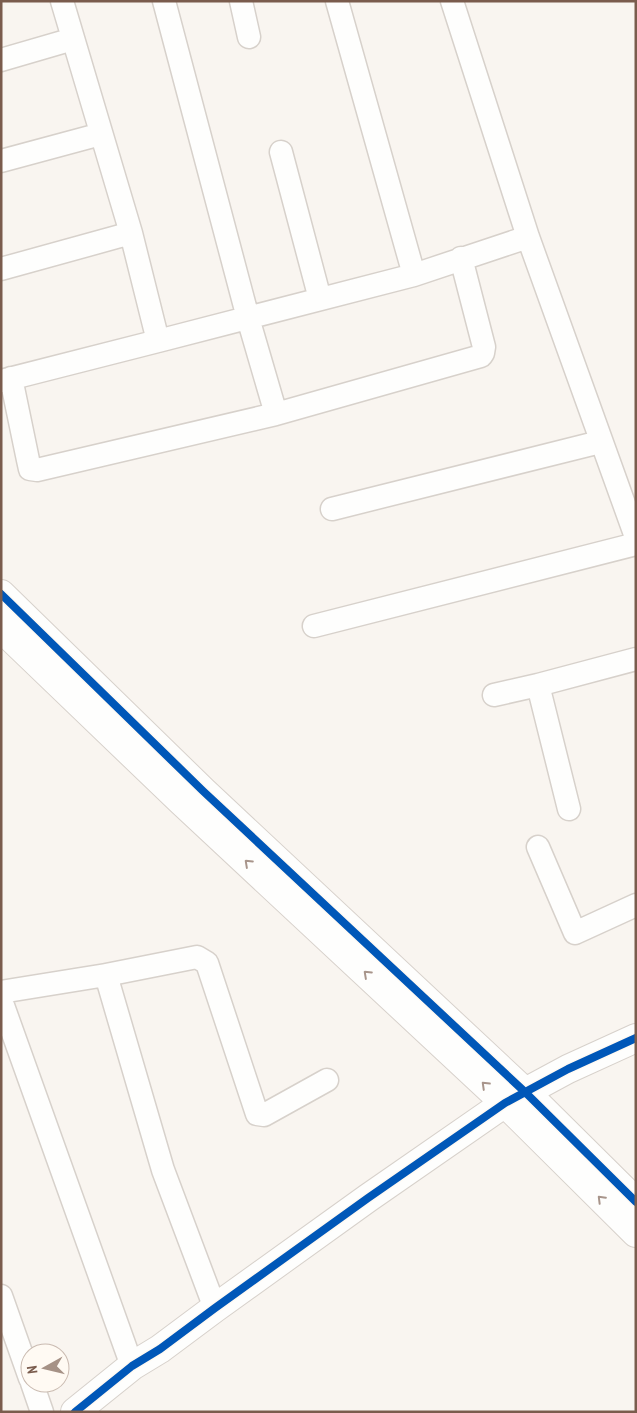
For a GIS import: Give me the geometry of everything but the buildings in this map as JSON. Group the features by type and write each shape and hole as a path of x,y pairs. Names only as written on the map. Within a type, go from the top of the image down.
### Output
{"street":[{"path":"62,1 131,233 158,341"},
{"path":"164,1 248,318 276,414"},
{"path":"241,1 249,37"},
{"path":"337,1 414,275"},
{"path":"452,1 528,237 600,442 636,537"},
{"path":"1,60 73,39"},
{"path":"1,161 102,134"},
{"path":"281,152 320,299"},
{"path":"1,269 131,233"},
{"path":"461,258 484,347 484,353 481,356 276,414 37,470 30,468 6,379 414,275 461,258 528,237"},
{"path":"332,509 600,442"},
{"path":"314,626 636,544"},
{"path":"5,612 203,791 515,1098 636,1233"},
{"path":"494,695 636,658"},
{"path":"538,685 569,809"},
{"path":"538,847 575,933 636,905"},
{"path":"1,992 106,975 197,957 207,963 257,1114 260,1116 264,1115 327,1080"},
{"path":"106,975 163,1170 215,1308"},
{"path":"1,1000 132,1366"},
{"path":"75,1412 132,1366 160,1350 368,1198 515,1098 568,1069 636,1038"},
{"path":"515,1098 636,1202"},
{"path":"1,1296 20,1350"},
{"path":"35,1393 42,1412"}],"cycle path":[{"path":"1,594 203,791 526,1093 636,1202"},
{"path":"75,1412 132,1366 160,1349 368,1198 505,1103 568,1069 636,1038"}]}
